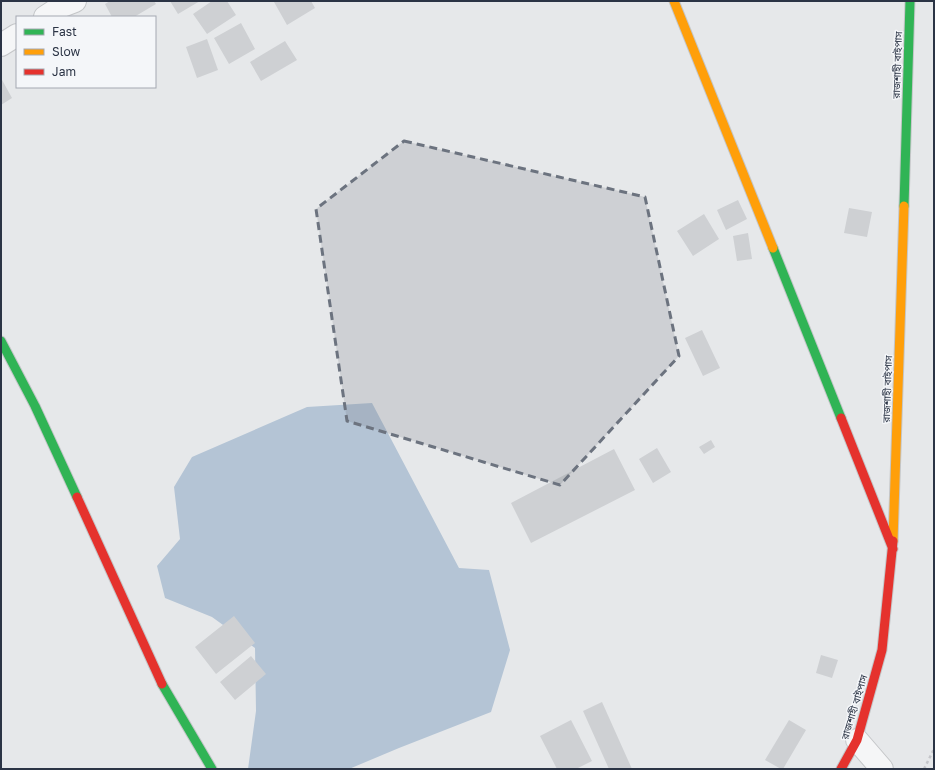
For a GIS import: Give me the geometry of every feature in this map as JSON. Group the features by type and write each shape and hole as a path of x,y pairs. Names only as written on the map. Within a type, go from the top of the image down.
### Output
{"main road":[{"path":"674,1 893,549"},
{"name":"রাজশাহী বাইপাস","path":"841,769 857,740 882,650 893,549 910,1"},
{"path":"1,341 34,406 163,687 212,769"}],"street":[{"path":"47,16 62,6 75,1"},
{"path":"1,45 16,36"},
{"path":"857,740 882,769"}],"path":[{"path":"924,769 934,749"}],"highlighted area":[{"path":"404,141 645,197 679,356 560,485 347,421 316,209"}],"water":[{"path":"372,403 459,568 489,570 510,650 491,712 349,769 248,769 256,711 255,648 212,617 165,598 157,566 180,539 174,487 192,457 307,407"}],"building":[{"path":"110,1 154,1 156,4 136,16 111,16 105,4"},
{"path":"170,1 200,1 178,14"},
{"path":"212,1 227,1 236,15 207,34 193,14"},
{"path":"311,1 315,8 287,25 274,2"},
{"path":"241,23 255,49 229,64 214,38"},
{"path":"207,39 218,70 197,78 186,47"},
{"path":"285,41 297,60 261,81 250,62"},
{"path":"1,78 12,98 1,105"},
{"path":"738,200 747,219 726,230 717,210"},
{"path":"849,208 872,212 867,237 844,233"},
{"path":"704,214 719,239 693,256 677,231"},
{"path":"748,233 752,259 737,261 733,236"},
{"path":"702,330 720,368 703,376 685,338"},
{"path":"711,440 715,447 704,454 699,447"},
{"path":"657,448 671,472 653,483 639,459"},
{"path":"614,449 635,490 531,543 511,503"},
{"path":"234,616 255,643 216,674 195,647"},
{"path":"821,655 838,660 832,678 816,673"},
{"path":"251,656 266,674 235,700 220,682"},
{"path":"602,702 632,769 609,769 583,711"},
{"path":"571,720 592,761 576,769 557,769 540,736"},
{"path":"789,720 806,730 783,769 781,769 765,760"}],"traffic: fast":[{"path":"904,206 910,1"},
{"path":"773,248 841,418"},
{"path":"1,341 35,406 77,497"},
{"path":"162,684 212,769"}],"traffic: slow":[{"path":"674,1 773,248"},
{"path":"893,541 904,206"}],"traffic: jam":[{"path":"841,418 893,549"},
{"path":"77,497 162,684"},
{"path":"841,769 857,740 882,650 893,541"}]}
